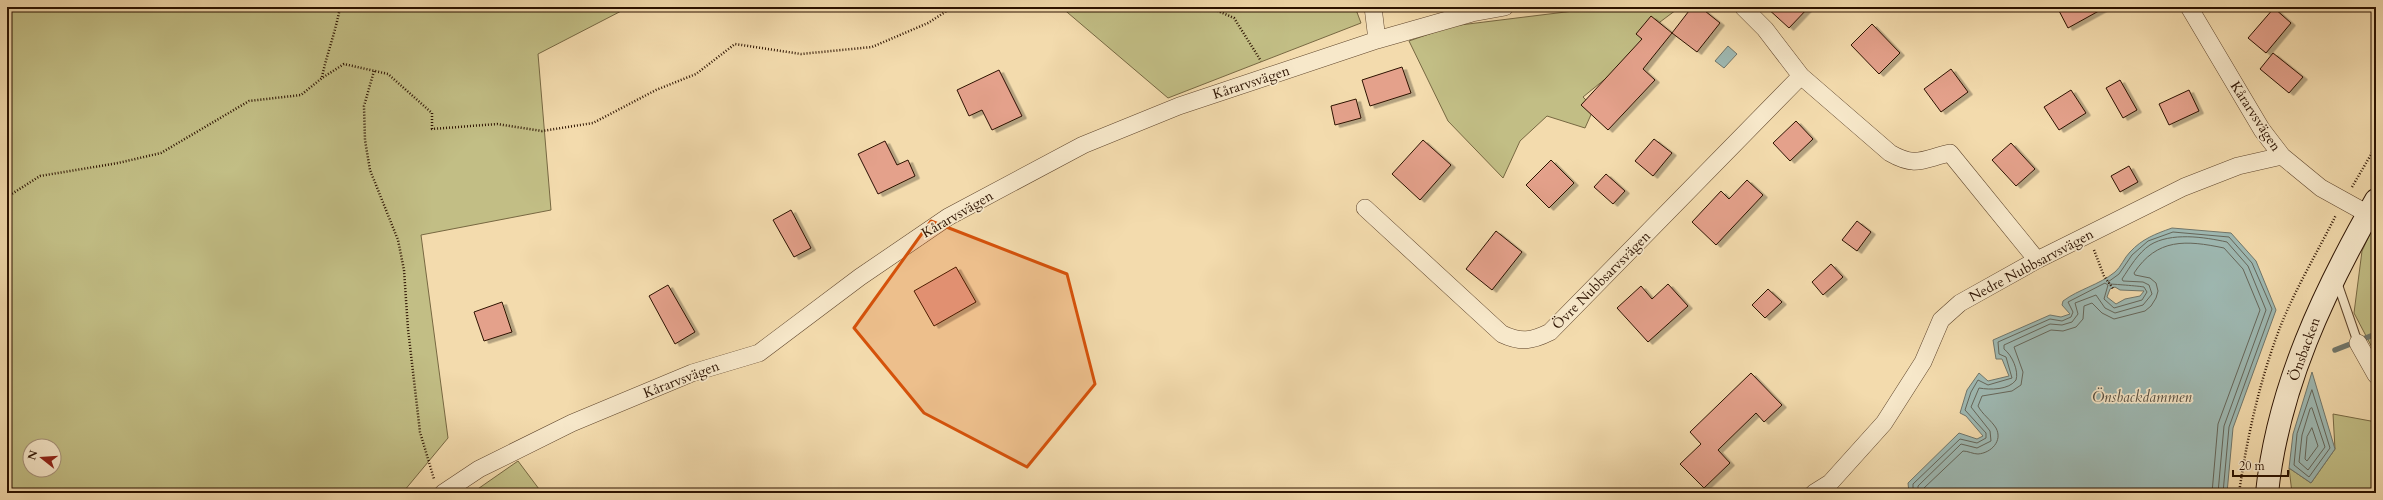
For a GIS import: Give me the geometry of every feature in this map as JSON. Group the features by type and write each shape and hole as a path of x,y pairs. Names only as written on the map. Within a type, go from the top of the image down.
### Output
{"main road":[{"name":"Önsbacken","path":"2267,493 2280,422 2297,363 2320,305 2372,207"}],"street":[{"path":"1373,7 1377,40"},
{"name":"Kårarvsvägen","path":"440,489 572,423 692,373 759,354 866,272 948,217 1083,144 1179,106 1377,40 1472,13 1505,7"},
{"path":"1742,7 1765,29 1801,76 1890,153 1904,161 1921,162 1950,153 2037,260"},
{"name":"Kårarvsvägen","path":"2189,7 2262,130 2282,156 2321,188 2372,207"},
{"name":"Övre Nubbsarvsvägen","path":"1365,208 1502,334 1516,340 1526,341 1538,338 1550,332 1801,76"},
{"name":"Nedre Nubbsarvsvägen","path":"1814,493 1830,483 1897,404 1923,362 1941,320 1975,293 2037,260 2184,188 2231,168 2282,156"},
{"path":"2358,343 2376,375"}],"lane":[{"path":"2335,275 2358,343"}],"path":[{"path":"322,78 327,51 337,27 340,7"},
{"path":"7,197 40,176 118,163 161,153 249,101 301,95 322,78 344,64 388,74 432,112 432,129 497,124 542,131 593,123 656,90 696,74 735,44 801,54 872,47 928,23 953,7"},
{"path":"1210,7 1234,18 1270,76"},
{"path":"374,71 364,106 370,170 398,240 404,270 408,329 420,432 440,489"},
{"path":"2350,190 2376,146"},
{"path":"2239,493 2246,445 2260,389 2279,330 2339,209"},
{"path":"2090,234 2104,276 2114,290"}],"highlighted area":[{"path":"931,221 1067,274 1095,384 1027,467 924,413 854,328"}],"shaded area":[{"path":"7,7 629,7 538,54 551,210 421,235 448,438 401,493 7,493"},
{"path":"1061,7 1355,7 1361,23 1168,98"},
{"path":"1606,7 1680,7 1660,22 1648,44 1583,97 1594,108 1585,128 1547,116 1520,141 1503,178 1448,121 1409,41 1452,26"},
{"path":"2376,221 2376,355 2354,313 2362,251"},
{"path":"2333,414 2376,422 2376,493 2292,493 2289,468 2311,483 2335,449"},
{"path":"518,461 542,493 472,493"}],"water":[{"path":"1728,46 1737,54 1724,68 1715,61"},
{"name":"Önsbackdammen","path":"2172,228 2231,233 2256,261 2276,310 2233,428 2227,493 1909,493 1908,483 1959,433 1977,439 1983,436 1966,416 1960,413 1967,390 1979,373 1988,381 2009,376 2002,359 1996,359 1993,340 2050,315 2061,317 2070,314 2062,305 2063,301 2109,276 2117,270 2135,247 2149,237","holes":["2115,287 2120,290 2144,291 2140,296 2125,299 2116,304 2107,297 2110,289"]},
{"path":"2312,372 2335,449 2311,483 2289,468 2293,434"}],"building":[{"path":"1692,7 1700,7 1720,23 1697,52 1672,33"},
{"path":"1766,7 1809,7 1789,28"},
{"path":"2057,7 2106,7 2068,28"},
{"path":"2274,8 2291,23 2266,53 2248,38"},
{"path":"1651,16 1672,33 1643,69 1655,80 1608,130 1581,105 1642,39 1636,34"},
{"path":"1872,24 1900,53 1879,74 1851,45"},
{"path":"2273,53 2303,77 2289,93 2260,69"},
{"path":"1402,67 1411,93 1370,106 1362,80"},
{"path":"1951,69 1968,92 1941,112 1924,89"},
{"path":"999,70 1022,116 992,130 982,110 969,116 957,90"},
{"path":"2120,80 2137,110 2123,118 2106,88"},
{"path":"2071,90 2086,113 2059,130 2044,107"},
{"path":"2189,90 2199,111 2169,125 2159,104"},
{"path":"1356,99 1361,118 1335,125 1331,106"},
{"path":"1796,121 1813,139 1790,161 1773,143"},
{"path":"1654,139 1672,153 1653,176 1635,161"},
{"path":"1423,140 1451,165 1420,200 1392,174"},
{"path":"885,141 897,165 908,160 915,176 878,194 858,154"},
{"path":"2011,143 2035,169 2016,186 1992,160"},
{"path":"1551,160 1574,183 1549,208 1526,185"},
{"path":"2129,166 2138,182 2120,192 2111,176"},
{"path":"1606,174 1625,191 1613,204 1594,187"},
{"path":"1747,180 1763,195 1716,245 1692,222 1721,191 1729,199"},
{"path":"791,210 811,248 794,257 773,220"},
{"path":"1857,221 1871,232 1857,251 1842,240"},
{"path":"1496,231 1522,252 1492,290 1466,269"},
{"path":"1831,264 1843,277 1823,295 1812,282"},
{"path":"956,267 976,302 934,326 914,291"},
{"path":"1668,284 1688,306 1648,342 1617,308 1641,286 1652,299"},
{"path":"668,285 695,332 675,344 649,296"},
{"path":"1768,289 1782,302 1765,318 1752,305"},
{"path":"502,302 512,332 484,341 474,312"},
{"path":"1751,373 1782,405 1764,422 1756,413 1718,450 1730,463 1704,488 1680,464 1701,444 1690,432"}],"waterway":[{"path":"2335,350 2376,334"}]}
